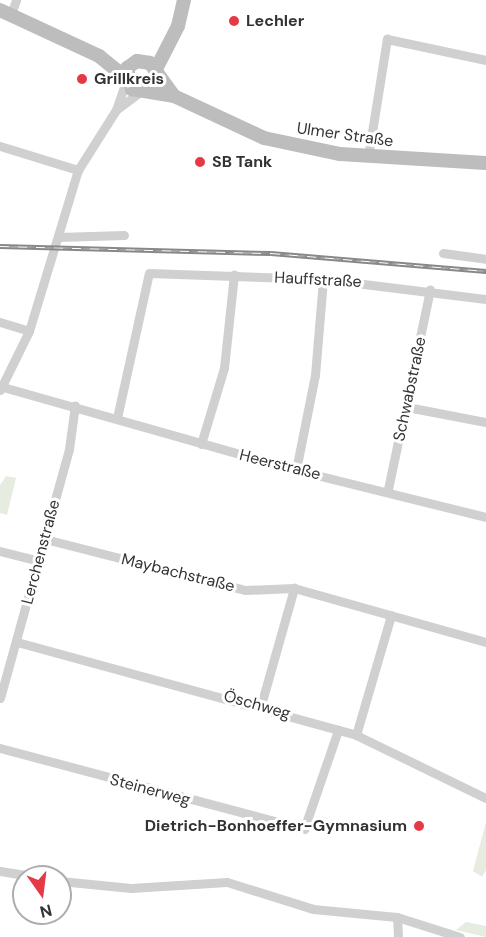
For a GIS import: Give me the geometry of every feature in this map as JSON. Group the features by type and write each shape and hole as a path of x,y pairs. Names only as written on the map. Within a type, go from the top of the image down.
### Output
{"street":[{"path":"16,0 5,12 104,58 137,61"},
{"path":"116,110 144,90 155,73 170,43 184,0"},
{"path":"368,157 387,39 486,60"},
{"path":"1,388 29,331 78,170 116,110 126,79 137,61 170,43"},
{"name":"Ulmer Straße","path":"104,58 126,79 144,90 174,96 264,138 368,157 486,163"},
{"name":"Ulmer Straße","path":"137,61 155,73 174,96"},
{"path":"0,146 78,170"},
{"path":"57,237 124,235"},
{"path":"443,254 486,259"},
{"name":"Hauffstraße","path":"117,418 149,273 323,279 430,289 486,299"},
{"path":"201,444 224,369 234,275"},
{"path":"296,470 315,375 323,279"},
{"name":"Schwabstraße","path":"388,489 430,289"},
{"path":"0,321 29,331"},
{"name":"Heerstraße","path":"1,388 75,405 201,444 296,470 388,489 486,517"},
{"name":"Lerchenstraße","path":"0,698 45,539 75,405"},
{"path":"407,407 486,422"},
{"name":"Maybachstraße","path":"45,539 245,590 294,588 486,642"},
{"path":"0,551 39,561"},
{"path":"261,705 294,588"},
{"path":"356,735 391,615"},
{"name":"Öschweg","path":"17,642 261,705 356,735 486,798"},
{"name":"Steinerweg","path":"0,748 304,829 338,730"},
{"path":"72,881 130,888 228,882 313,909 397,917 460,937"},
{"path":"397,917 398,937"}],"shaded area":[{"path":"6,476 16,478 7,515 0,513 0,485"},
{"path":"486,822 486,870 482,877 473,871"},
{"path":"466,922 486,926 486,937 456,930"}],"railway":[{"path":"0,246 271,253 486,271"}],"place":[{"name":"Lechler","path":"234,21"},
{"name":"Grillkreis","path":"82,79"},
{"name":"SB Tank","path":"200,162"},
{"name":"Dietrich-Bonhoeffer-Gymnasium","path":"419,826"}]}
